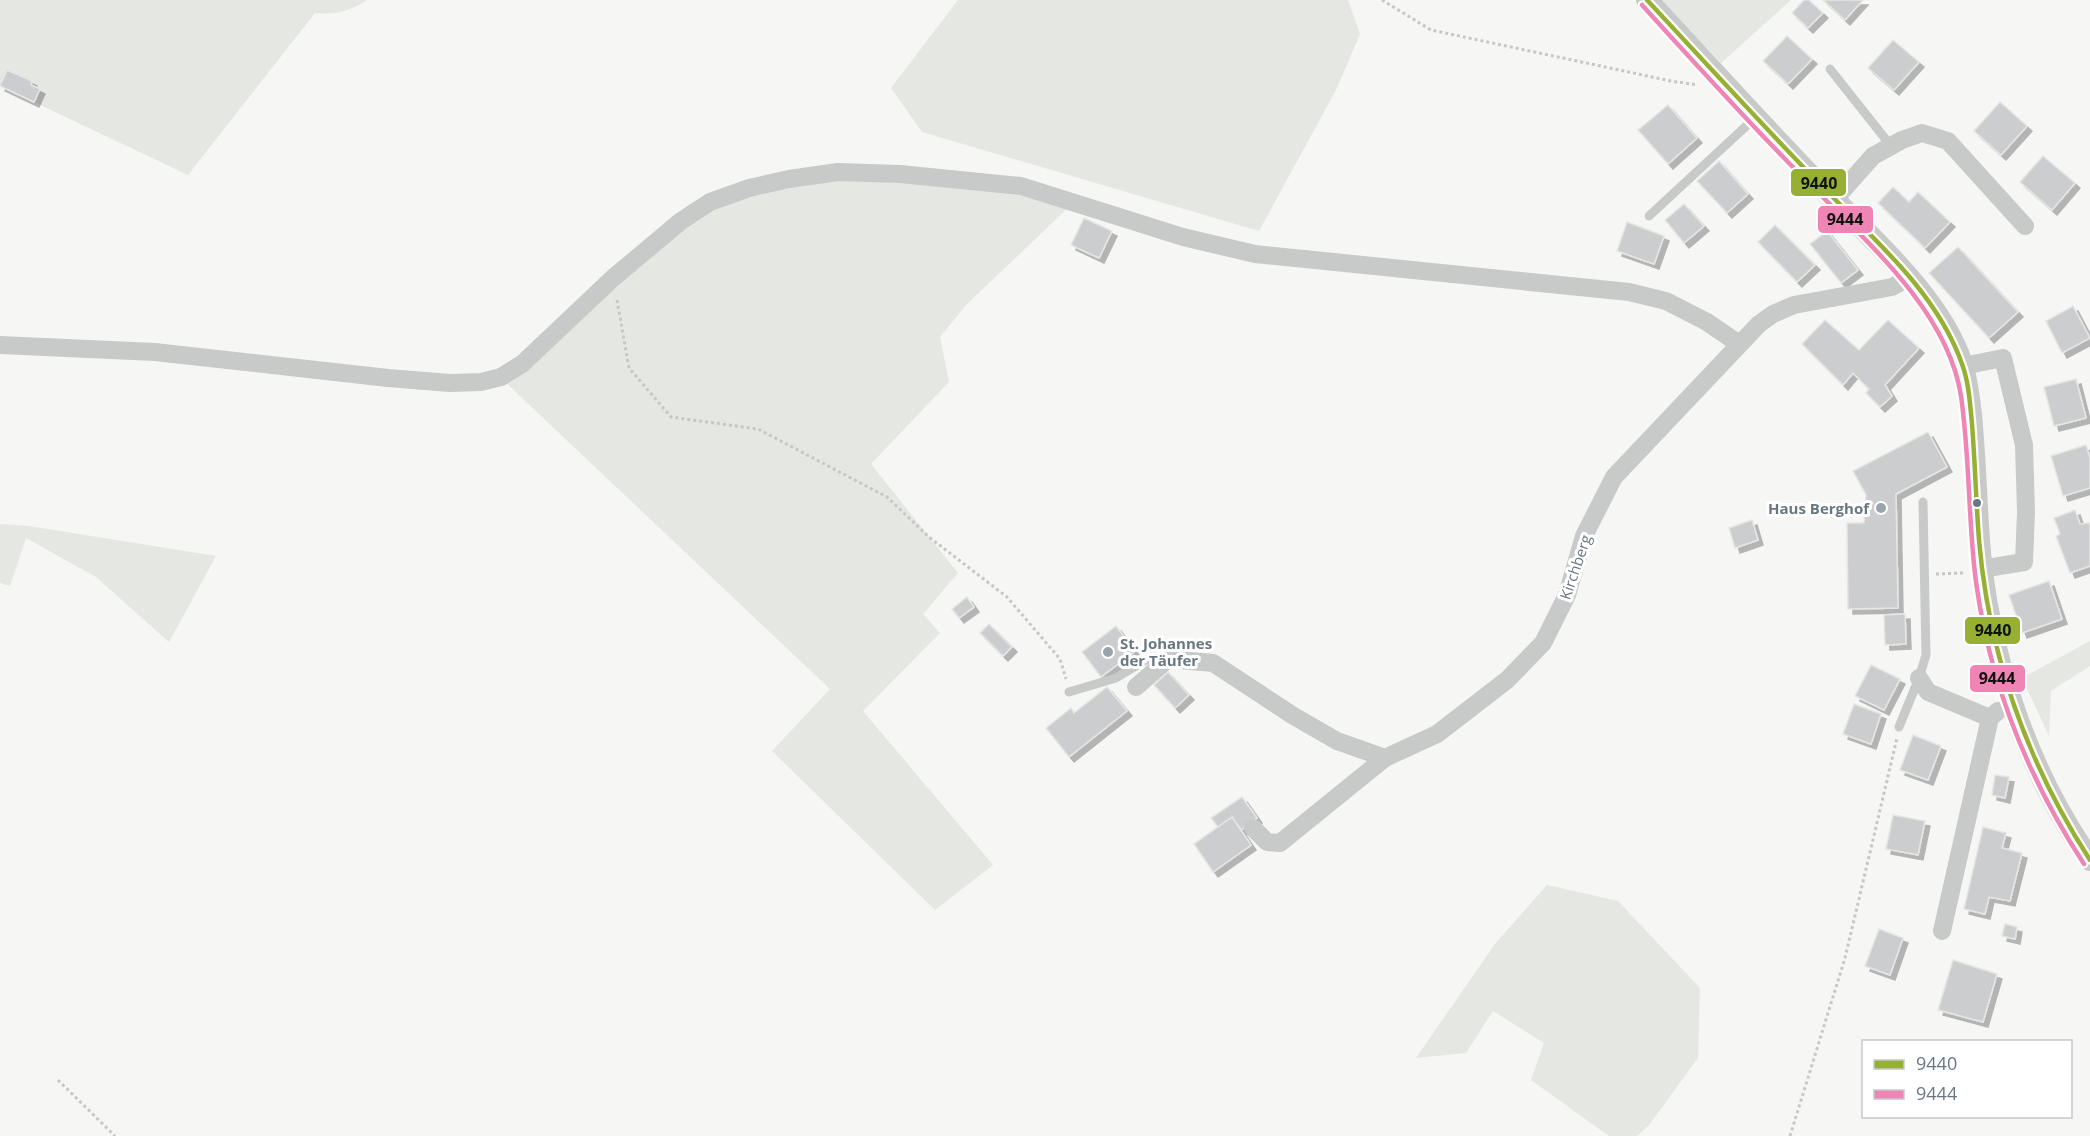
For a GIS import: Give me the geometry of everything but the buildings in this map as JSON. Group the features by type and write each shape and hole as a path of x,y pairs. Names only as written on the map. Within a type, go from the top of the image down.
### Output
{"street":[{"path":"1647,0 1904,273 1944,326 1963,366 1974,448 1981,569 1997,652 2042,778 2073,836 2090,860"},
{"path":"1834,200 1873,156 1922,133 1948,141 2025,226"},
{"path":"0,345 155,352 388,378 481,382 501,377 522,364 613,278 681,221 710,202 749,188 789,178 838,172 900,174 1021,186 1183,237 1256,254 1629,292 1666,301 1707,322 1739,344"},
{"name":"Kirchberg","path":"1252,828 1267,842 1280,843 1385,758 1437,734 1507,680 1543,643 1567,595 1584,537 1614,477 1758,324 1783,308 1827,297 1892,287 1901,282 1904,273"},
{"path":"1963,366 2003,358 2024,445 2025,562 1981,569"},
{"path":"1136,687 1168,659 1213,663 1292,715 1337,741 1385,758"},
{"path":"1920,678 1928,692 1990,718"},
{"path":"1942,931 1990,718 2013,700"}],"lane":[{"path":"1830,69 1891,146"},
{"path":"1649,216 1756,117"},
{"path":"1899,727 1920,678 1926,655 1923,502"},
{"path":"1069,692 1116,678 1146,660 1168,659"}],"path":[{"path":"1382,0 1431,30 1671,81 1730,88"},
{"path":"613,278 629,368 671,417 758,429 887,497 929,537 1007,597 1060,659 1069,692"},
{"path":"1926,575 1958,574"},
{"path":"1790,1136 1845,958 1899,727"},
{"path":"58,1080 115,1136"}],"shaded area":[{"path":"0,0 367,0 342,11 315,13 188,175 0,86"},
{"path":"958,0 1348,0 1360,34 1336,90 1259,231 922,132 891,88"},
{"path":"1662,0 1791,0 1721,63"},
{"path":"838,175 1020,190 1070,206 966,305 940,337 949,382 871,464 958,573 923,614 940,633 863,711 993,865 935,910 772,751 830,689 503,380 712,206"},
{"path":"0,524 29,526 216,556 169,642 96,577 26,538 10,586 0,583"},
{"path":"2090,641 2090,666 2051,691 2049,736 2022,678"},
{"path":"1547,885 1618,901 1700,988 1698,1058 1649,1125 1637,1136 1609,1136 1531,1080 1544,1043 1493,1011 1466,1053 1416,1058 1495,944"}],"transit line":[{"name":"9440","path":"1647,0 1788,152 1896,261 1916,285 1950,336 1962,364 1968,386 1984,583 2002,667 2029,746 2067,823 2090,860"},
{"name":"9444","path":"1642,5 1751,123 1892,269 1916,298 1937,329 1952,362 1961,396 1976,582 1991,657 2014,729 2029,764 2045,798 2084,864"}],"place":[{"name":"Haus Berghof","path":"1881,508"},
{"name":"St. Johannes der Täufer","path":"1108,652"}]}
